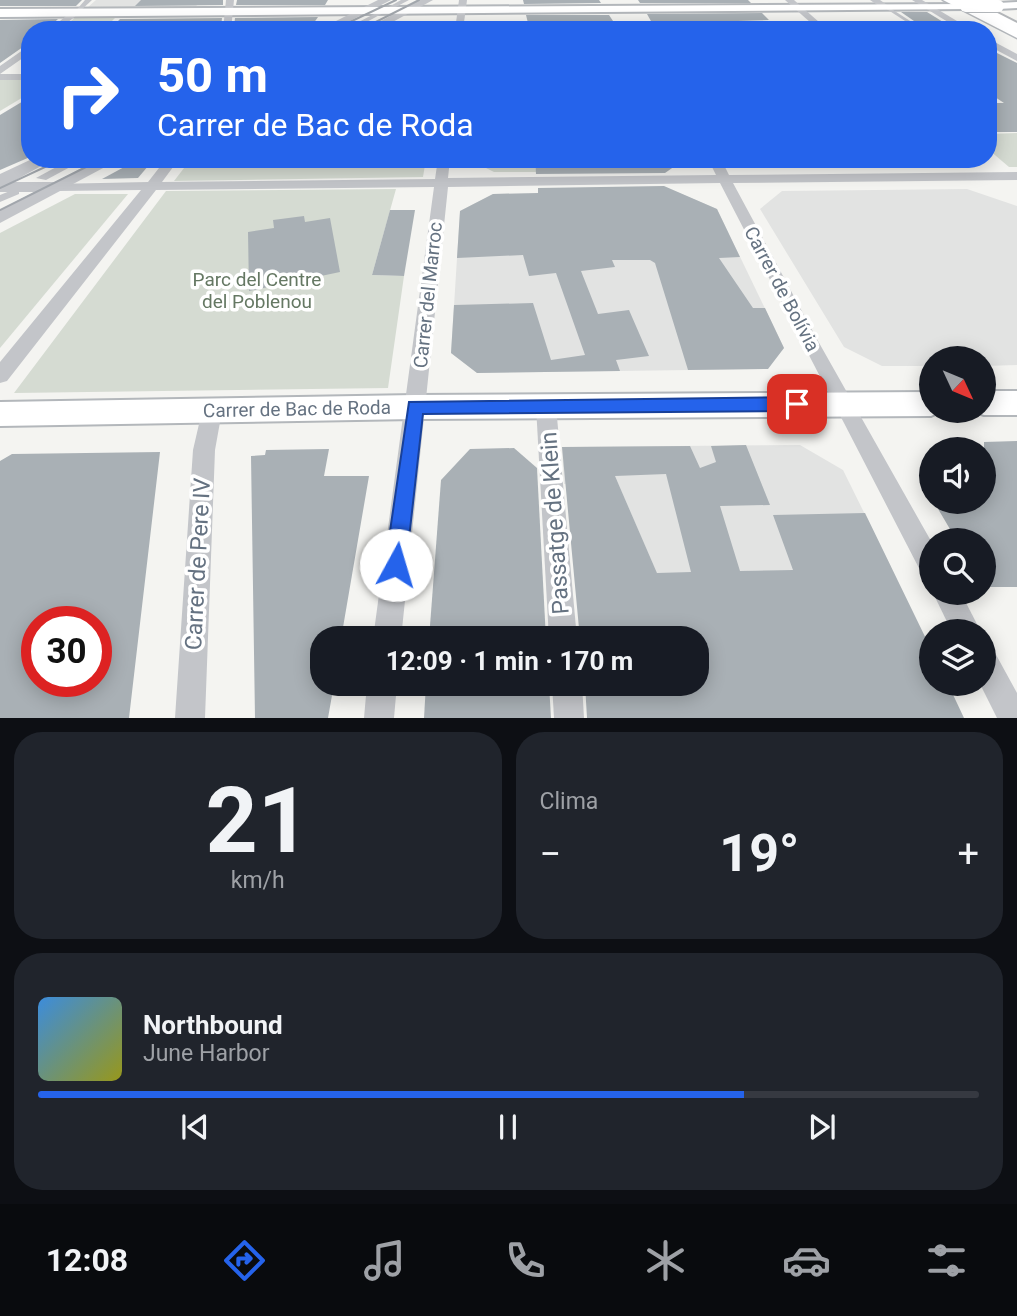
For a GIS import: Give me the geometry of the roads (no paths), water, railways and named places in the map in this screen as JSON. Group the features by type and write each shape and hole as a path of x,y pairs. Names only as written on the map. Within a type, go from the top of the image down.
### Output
{"highway":[{"path":"967,3 1017,19"},
{"path":"967,3 1017,29"}],"main road":[{"path":"949,0 967,3 996,21"},
{"path":"997,4 1017,13"},
{"path":"0,13 75,13 229,6 365,10 408,5 1017,5"},
{"path":"997,22 1017,34"},
{"path":"996,403 1017,402"},
{"name":"Carrer de Bac de Roda","path":"0,414 415,407 919,404"}],"street":[{"path":"65,21 89,0"},
{"path":"342,21 365,10 388,4 408,5 428,0"},
{"path":"874,0 886,7"},
{"path":"921,3 952,21"},
{"path":"793,4 813,21"},
{"path":"383,21 408,5"},
{"path":"364,21 382,12"},
{"path":"997,47 1017,58"},
{"path":"0,71 21,55"},
{"path":"0,77 21,77"},
{"path":"0,181 27,168"},
{"path":"0,217 69,168"},
{"path":"50,183 89,168"},
{"path":"0,376 165,168"},
{"name":"Carrer del Marroc","path":"389,626 443,168"},
{"name":"Carrer de Bolívia","path":"718,168 919,543"},
{"path":"0,199 7,189 50,183 150,186 1010,176 1017,187"},
{"name":"Passatge de Klein","path":"546,406 562,626"},
{"name":"Carrer de Pere IV","path":"190,718 204,450 212,411"},
{"path":"996,684 1014,718"},
{"path":"379,718 381,696"},
{"path":"567,696 569,718"}],"lane":[{"path":"886,7 908,21"}],"tram line":[{"path":"352,21 396,0"},
{"path":"378,21 419,0"},
{"path":"0,188 43,168"},
{"path":"0,210 84,168"}],"park label":[{"name":"Parc del Centre del Poblenou","path":"257,290"}]}
